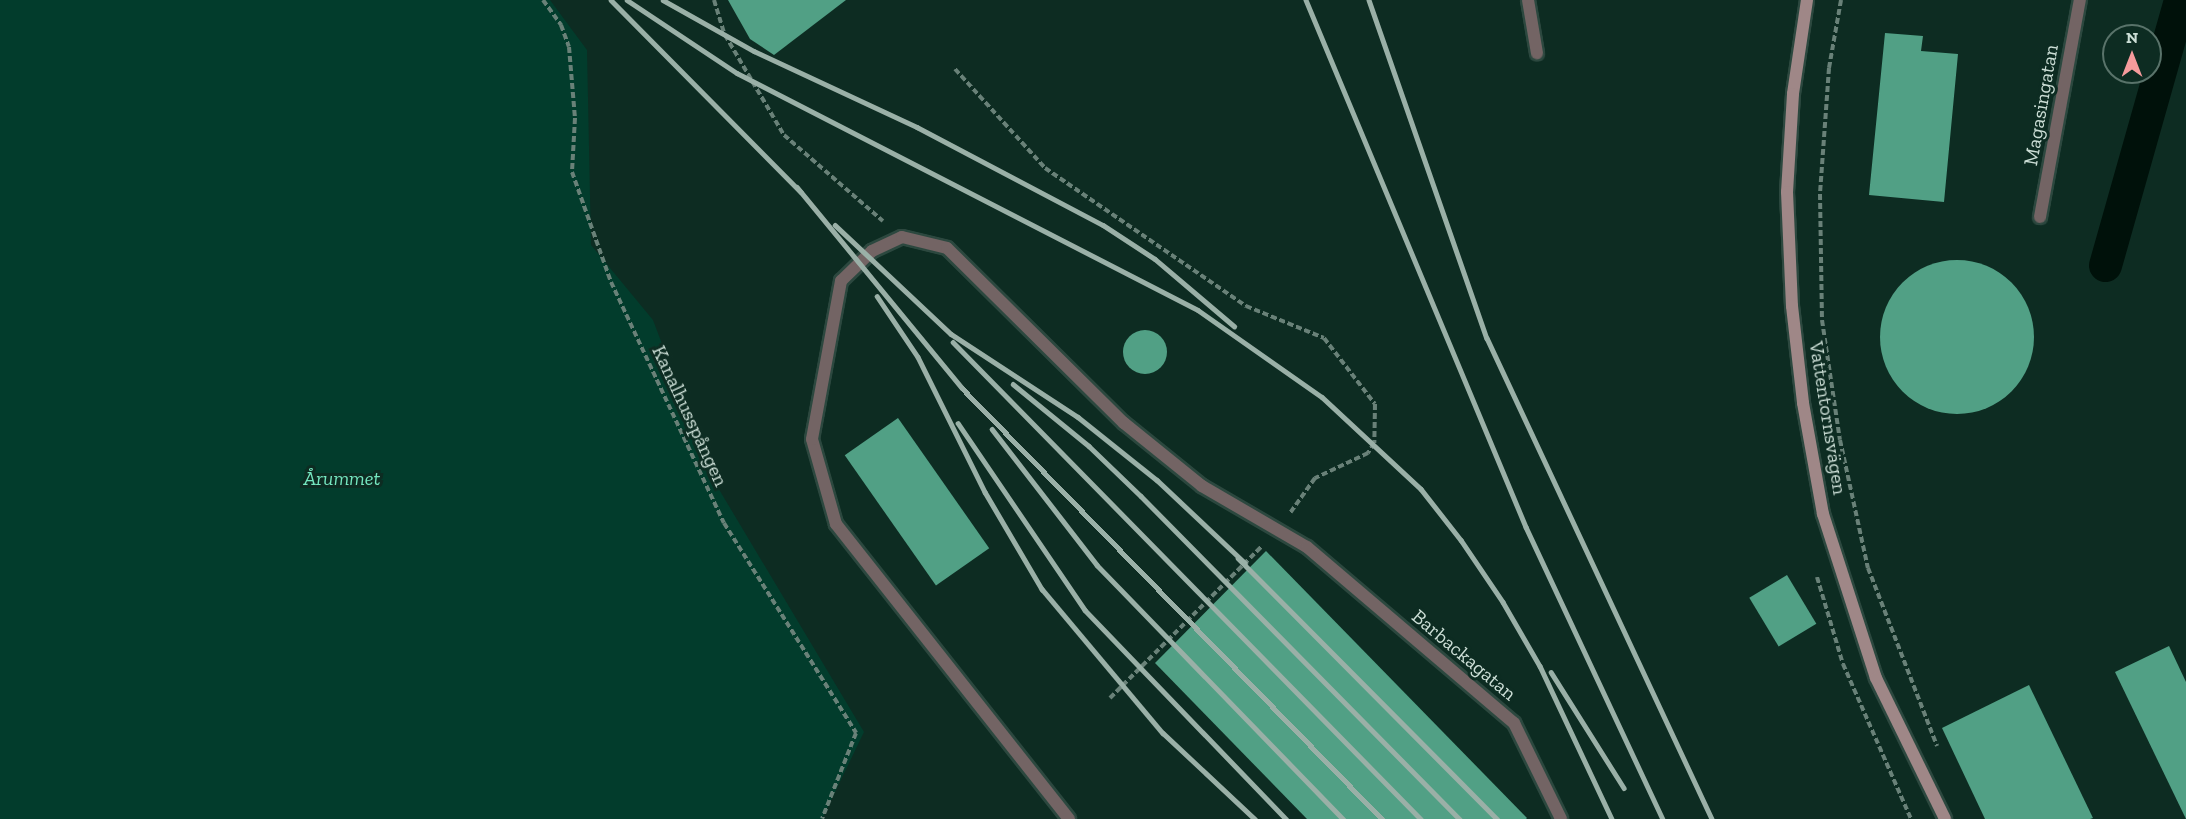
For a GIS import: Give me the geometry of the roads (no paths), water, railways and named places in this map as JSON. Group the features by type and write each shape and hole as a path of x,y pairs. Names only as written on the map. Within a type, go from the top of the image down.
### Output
{"street":[{"path":"1528,0 1537,53"},
{"name":"Vattentornsvägen","path":"1807,0 1793,94 1787,192 1792,306 1803,403 1823,514 1862,638 1876,678 1945,819"},
{"name":"Magasingatan","path":"2040,217 2080,0"},
{"name":"Barbackagatan","path":"1069,819 836,524 812,439 841,281 872,250 902,237 947,248 1124,423 1202,486 1307,546 1514,723 1561,819"}],"waterway":[{"path":"2105,265 2180,0"}],"railway":[{"path":"611,0 801,192"},
{"path":"627,0 737,73 1198,310 1322,397 1421,489 1461,540 1503,602 1540,666 1612,819"},
{"path":"663,0 754,51 917,127 1103,225 1155,259 1234,326"},
{"path":"1306,0 1526,527 1663,819"},
{"path":"1369,0 1487,338 1712,819"},
{"path":"797,187 962,388 1382,819"},
{"path":"835,225 951,334 1078,417 1157,480 1245,563"},
{"path":"877,296 918,357 985,492 1042,589 1163,733 1255,819"},
{"path":"953,342 1421,819"},
{"path":"1013,384 1089,446 1141,496 1460,819"},
{"path":"958,423 1085,610 1286,819"},
{"path":"992,429 1097,565 1343,819"},
{"path":"1238,558 1497,819"},
{"path":"1551,672 1624,788"}],"park label":[{"name":"Årummet","path":"342,478"}]}
